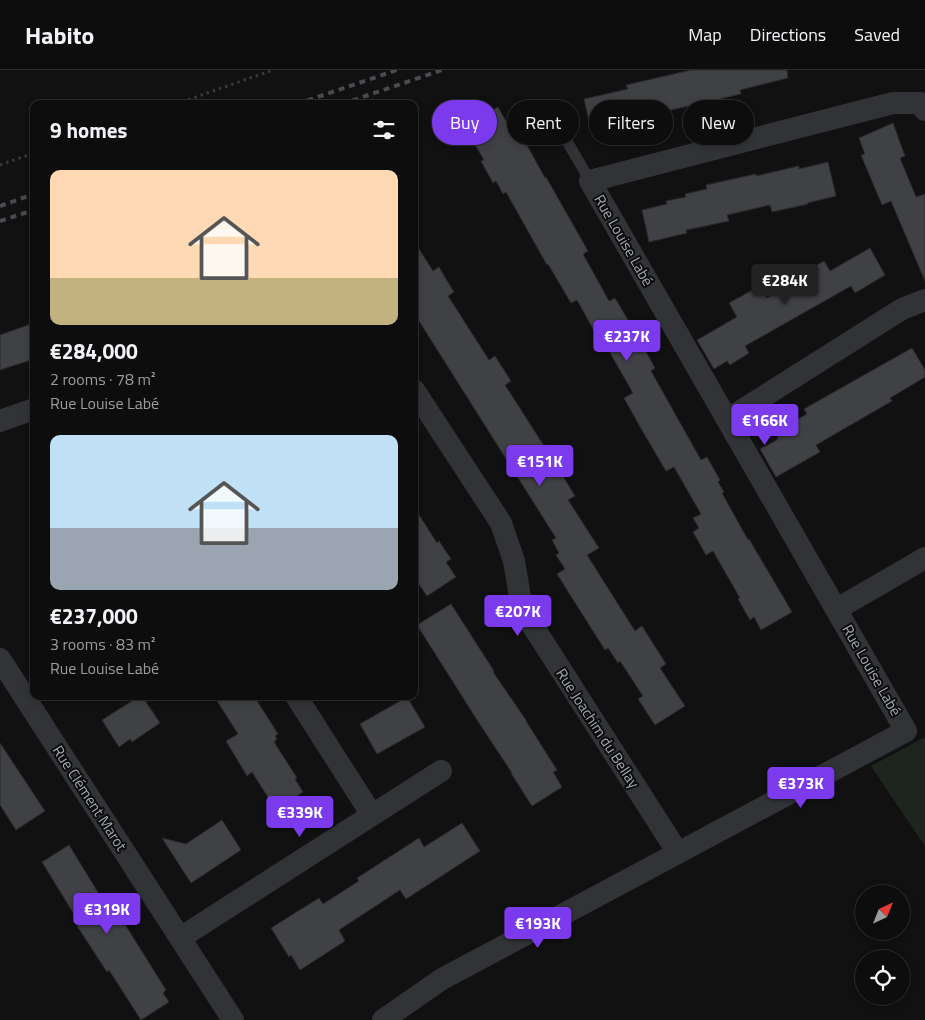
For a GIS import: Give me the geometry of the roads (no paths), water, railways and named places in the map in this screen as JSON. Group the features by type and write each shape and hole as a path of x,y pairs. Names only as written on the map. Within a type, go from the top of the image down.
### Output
{"street":[{"name":"Rue Louise Labé","path":"678,853 906,731 590,181 894,104 920,103 925,110"},
{"path":"728,419 902,309 925,300"},
{"name":"Rue Joachim du Bellay","path":"418,396 501,523 514,560 522,609 678,853"},
{"path":"0,421 30,410"},
{"name":"Rue Louise Labé","path":"837,609 925,558"},
{"name":"Rue Clément Marot","path":"0,659 233,1020"},
{"path":"299,700 372,815"},
{"path":"180,938 441,771"},
{"path":"383,1020 442,979 678,853"}],"lane":[{"path":"569,145 590,181"}],"railway":[{"path":"309,100 397,70"},
{"path":"354,100 442,70"},
{"path":"0,206 30,195"},
{"path":"0,221 30,211"}]}
